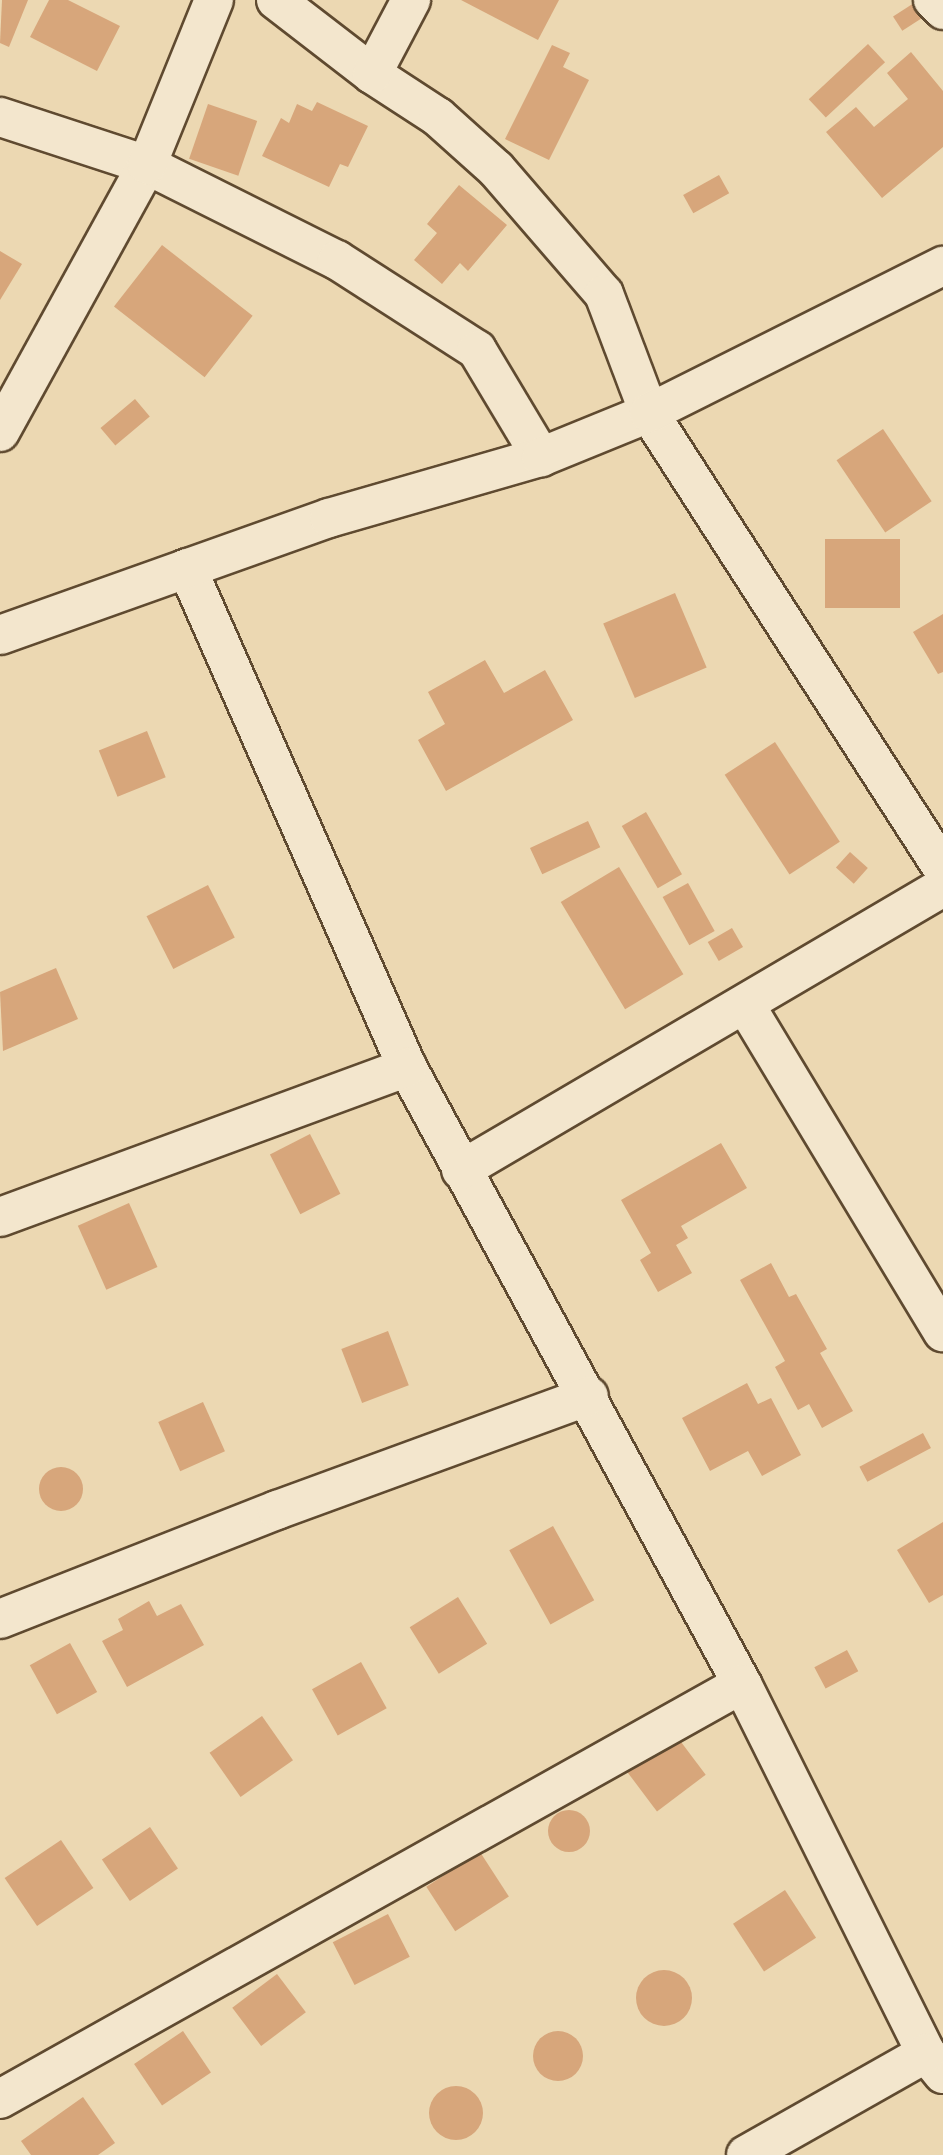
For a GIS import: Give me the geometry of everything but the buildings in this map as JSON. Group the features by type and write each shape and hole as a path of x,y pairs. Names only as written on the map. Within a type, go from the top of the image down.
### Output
{"street":[{"path":"0,432 147,165 214,0"},
{"path":"276,0 372,74 438,117 496,169 604,294 649,413 943,869"},
{"path":"372,74 411,0"},
{"path":"933,0 943,10"},
{"path":"0,117 147,165 337,260 477,349 541,457"},
{"path":"0,635 329,518 541,457 649,413 943,266"},
{"path":"187,568 407,1067 461,1170 589,1396 742,1684 934,2064 746,2155"},
{"path":"461,1170 746,1006 943,887"},
{"path":"746,1006 943,1332"},
{"path":"0,1217 407,1067"},
{"path":"0,1619 277,1510 589,1396"},
{"path":"0,2099 742,1684"}]}
